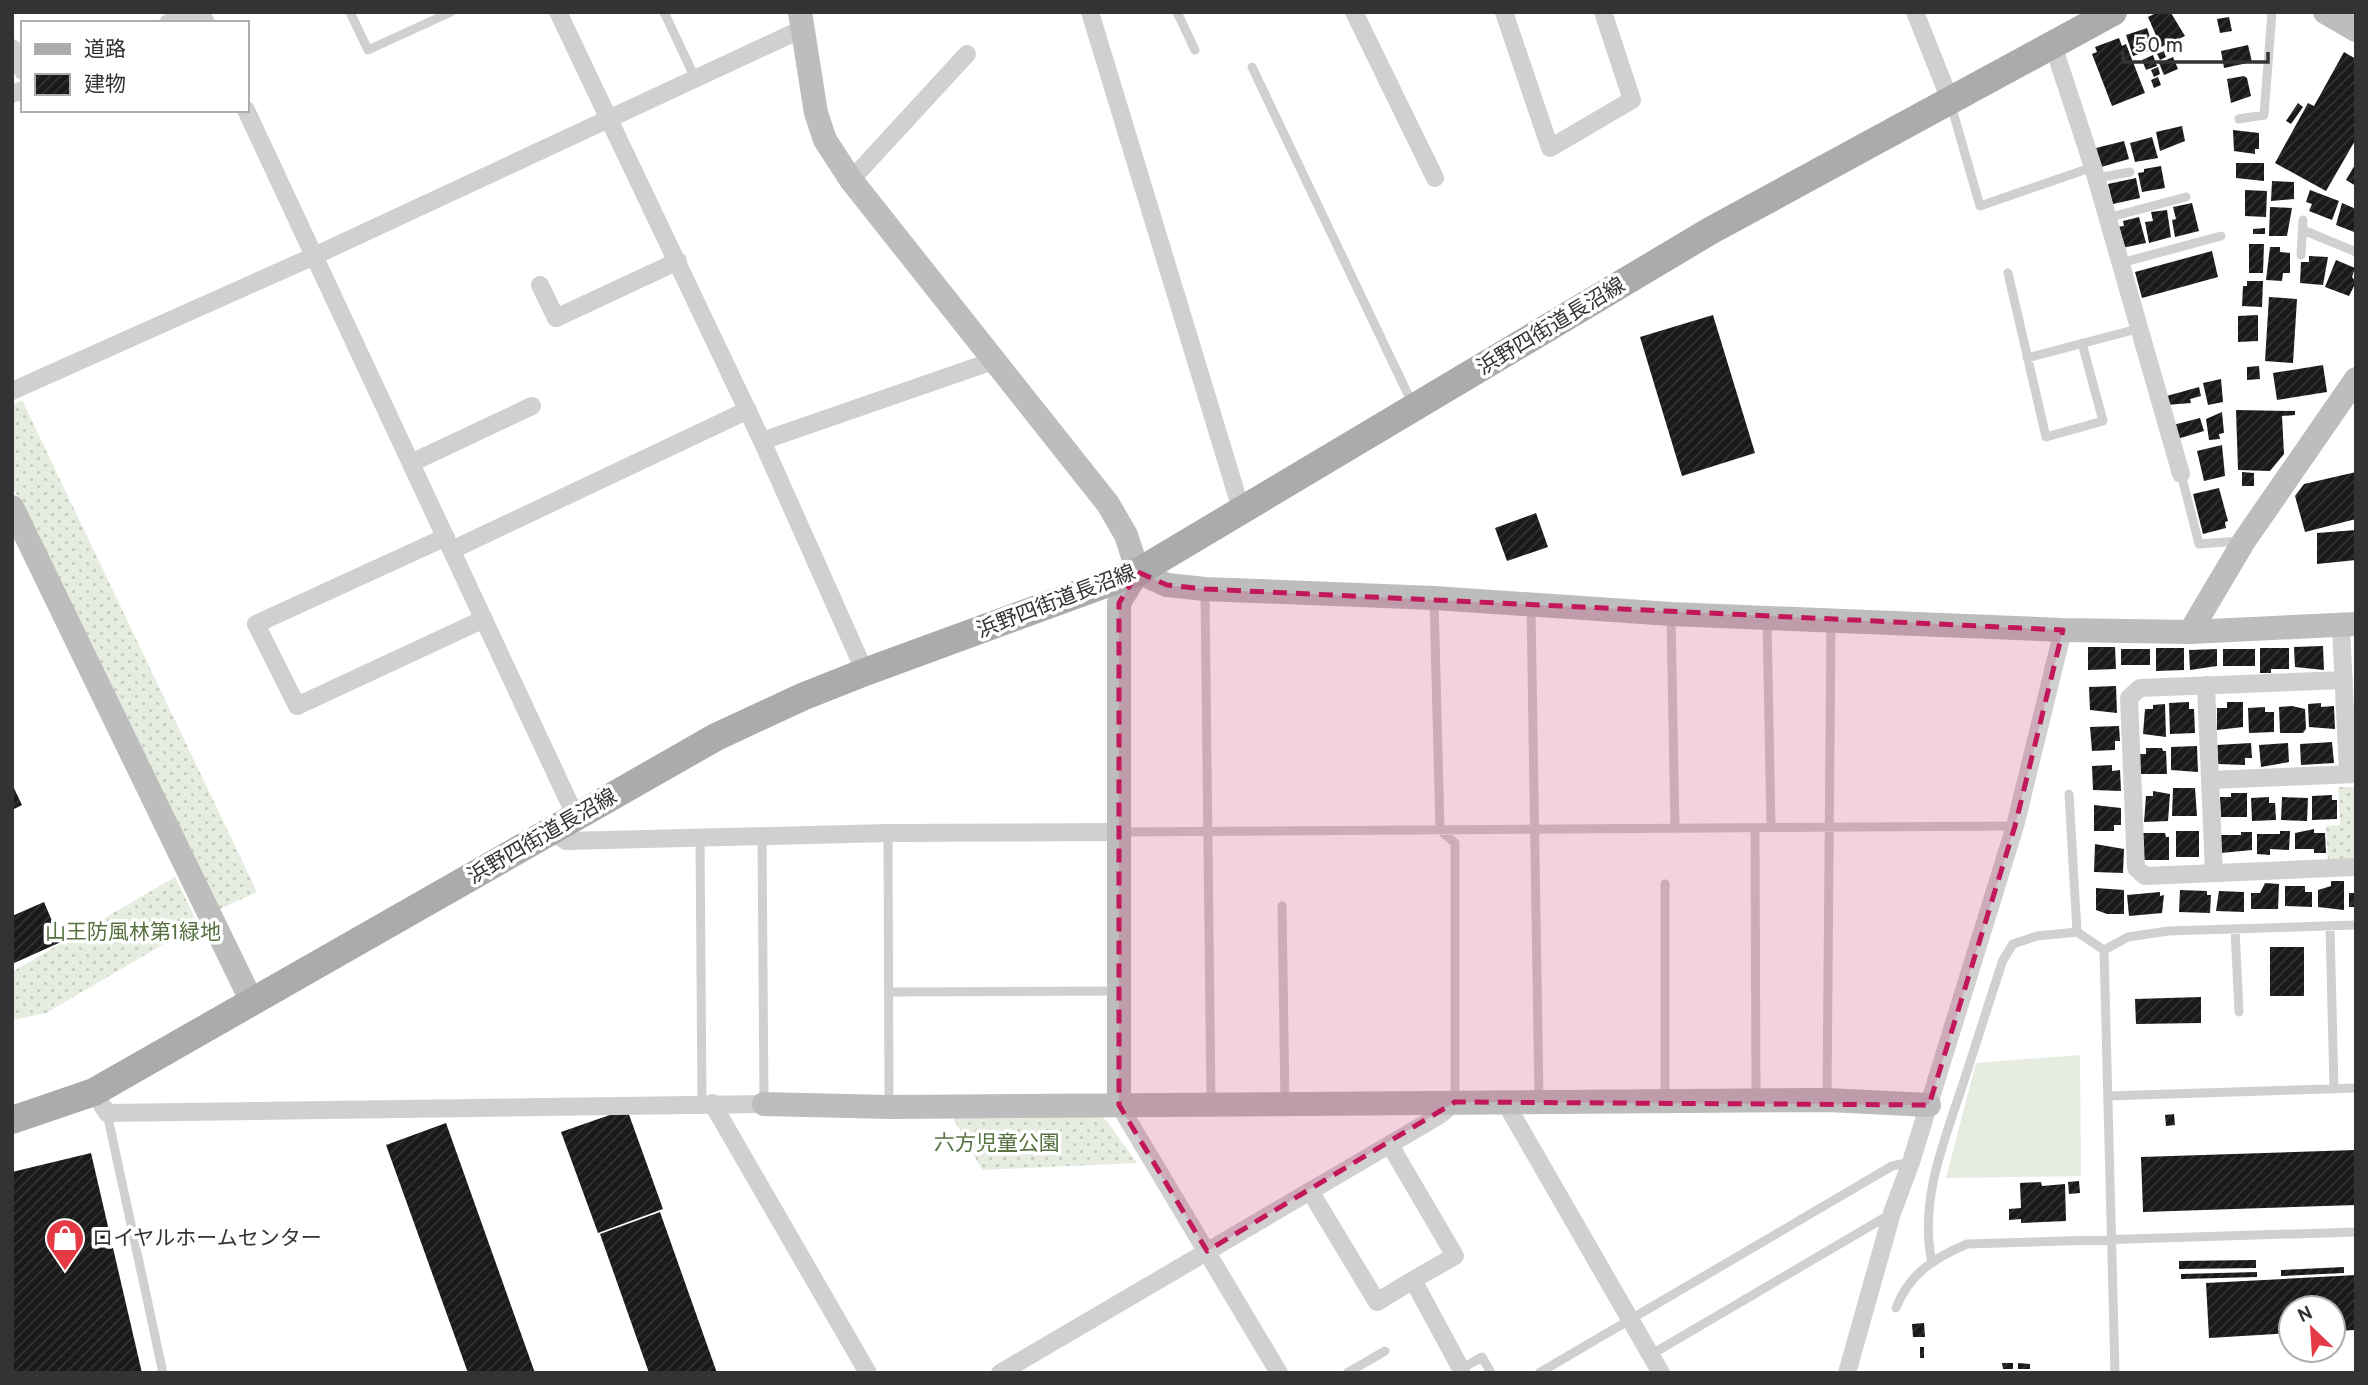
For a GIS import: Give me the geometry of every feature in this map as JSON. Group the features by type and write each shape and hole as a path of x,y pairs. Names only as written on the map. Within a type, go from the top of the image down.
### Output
{"main road":[{"name":"浜野四街道長沼線","path":"12,1120 101,1103 252,1002 575,815 716,737 802,696 1138,572 1710,232 2113,12"}],"street":[{"path":"172,21 191,12"},
{"path":"558,12 748,410 865,672"},
{"path":"1090,12 1241,509"},
{"path":"1354,12 1435,178"},
{"path":"1504,12 1550,148 1632,100 1604,12"},
{"path":"1915,12 1950,100"},
{"path":"2325,12 2356,30"},
{"path":"12,391 610,120 801,21 816,113 825,140 850,180 1108,503 1126,535 1138,572 1167,585 1205,589 1434,598 1671,614 2063,630 2190,632 2348,625 2344,680 2352,774 2210,780"},
{"path":"2053,45 2095,173 2181,474"},
{"path":"12,48 21,67"},
{"path":"850,180 967,54"},
{"path":"247,112 312,257 575,815"},
{"path":"540,285 556,318 678,261"},
{"path":"762,441 993,361"},
{"path":"2190,632 2244,541 2356,379"},
{"path":"411,463 532,406"},
{"path":"484,619 297,706 256,624 449,543 748,410"},
{"path":"12,507 252,1002"},
{"path":"1138,572 1119,603 1119,1105 1279,1373"},
{"path":"1847,1373 1892,1213 1929,1105 2015,827 2063,630"},
{"path":"2344,680 2140,688 2129,698 2136,869 2145,876 2356,867"},
{"path":"2206,685 2214,873"},
{"path":"550,830 566,841 888,833 1118,832"},
{"path":"101,1103 707,1103 890,1107 1827,1100 1929,1105"},
{"path":"1000,1373 1390,1145 1440,1115 1455,1102"},
{"path":"1506,1102 1661,1373"},
{"path":"707,1103 868,1373"},
{"path":"1310,1191 1377,1302 1455,1256 1390,1145"},
{"path":"1413,1280 1461,1369"}],"lane":[{"path":"350,12 368,50 451,12"},
{"path":"664,12 695,78"},
{"path":"1177,12 1195,50"},
{"path":"2239,119 2264,115 2272,12"},
{"path":"1252,67 1414,407"},
{"path":"1950,100 1980,206 2095,173 2130,172"},
{"path":"2107,218 2186,197"},
{"path":"2301,255 2303,225 2356,252"},
{"path":"2121,263 2221,236"},
{"path":"2008,273 2046,437 2104,421 2082,343"},
{"path":"2027,358 2141,328"},
{"path":"2181,474 2199,544 2244,541"},
{"path":"1205,589 1210,831 1211,1104"},
{"path":"1434,598 1440,830 1455,843 1455,1102"},
{"path":"1531,604 1539,1102"},
{"path":"1671,614 1675,829"},
{"path":"1767,617 1772,828"},
{"path":"1827,1100 1831,620"},
{"path":"2069,794 2077,932"},
{"path":"1118,832 2015,827"},
{"path":"1755,828 1756,1101"},
{"path":"888,833 890,1107"},
{"path":"762,836 764,1104"},
{"path":"700,837 707,1103"},
{"path":"1665,884 1665,1101"},
{"path":"1283,906 1285,1104"},
{"path":"2104,950 2128,937 2168,931 2356,925"},
{"path":"2330,926 2334,1089"},
{"path":"2235,929 2239,1012"},
{"path":"1932,1263 1927,1239 1928,1207 1937,1161 2003,960 2013,944 2037,936 2077,932 2104,950"},
{"path":"2104,950 2115,1373"},
{"path":"889,992 1119,991"},
{"path":"2108,1096 2356,1088"},
{"path":"101,1103 163,1373"},
{"path":"1539,1373 1892,1166 1911,1161"},
{"path":"1652,1354 1892,1213"},
{"path":"1896,1308 1904,1287 1932,1263 1967,1244 2356,1232"},
{"path":"1347,1373 1385,1351"},
{"path":"1461,1369 1482,1357 1491,1373"}],"highlighted area":[{"path":"1138,572 1167,585 1205,589 2063,630 2015,826 1929,1105 1455,1102 1207,1251 1119,1105 1119,603"}],"green space":[{"path":"22,400 257,892 216,911 12,485 12,405"},
{"path":"2338,787 2356,787 2356,861 2328,862 2326,826 2340,825"},
{"name":"山王防風林第1緑地","path":"175,877 198,924 46,1013 12,1020 12,972"},
{"path":"2080,1055 2081,1176 1946,1178 1976,1063"},
{"name":"六方児童公園","path":"1095,1113 1106,1120 1137,1163 982,1170 953,1118"}],"building":[{"path":"2158,12 2171,13 2185,36 2161,47 2148,17"},
{"path":"2229,17 2232,31 2220,33 2217,19"},
{"path":"2147,28 2154,49 2133,56 2126,35"},
{"path":"2119,38 2122,46 2126,44 2145,93 2112,106 2092,54 2097,52 2095,47"},
{"path":"2248,45 2252,62 2224,68 2221,51"},
{"path":"2164,51 2166,57 2160,60 2157,54"},
{"path":"2344,52 2356,59 2356,139 2326,191 2275,163 2308,103 2314,106"},
{"path":"2153,55 2157,66 2146,70 2142,60"},
{"path":"2173,57 2178,69 2164,75 2159,63"},
{"path":"2158,67 2160,74 2154,77 2151,70"},
{"path":"2244,76 2247,78 2251,96 2231,103 2227,79"},
{"path":"2158,77 2161,85 2154,88 2151,80"},
{"path":"2298,103 2303,107 2291,124 2286,121"},
{"path":"2182,126 2185,141 2160,151 2156,132"},
{"path":"2233,130 2259,133 2259,149 2255,149 2255,154 2234,151"},
{"path":"2152,137 2158,158 2135,162 2130,143"},
{"path":"2124,141 2129,159 2101,167 2096,148"},
{"path":"2236,163 2264,163 2264,181 2236,178"},
{"path":"2356,163 2356,186 2346,180"},
{"path":"2161,166 2165,188 2142,192 2138,173"},
{"path":"2136,178 2140,198 2113,204 2108,184"},
{"path":"2272,181 2294,182 2294,199 2271,201"},
{"path":"2245,190 2267,191 2266,217 2245,216"},
{"path":"2310,190 2339,201 2332,220 2309,211 2312,204 2306,202"},
{"path":"2192,203 2199,231 2175,237 2172,220 2176,219 2173,207"},
{"path":"2342,203 2356,209 2354,232 2336,225"},
{"path":"2270,207 2292,208 2287,236 2269,236"},
{"path":"2167,210 2171,237 2149,243 2145,222 2153,221 2151,212"},
{"path":"2139,217 2146,243 2122,248 2117,227 2124,226 2123,221"},
{"path":"2265,228 2265,234 2253,234 2253,229"},
{"path":"2249,244 2264,244 2263,273 2249,273"},
{"path":"2270,247 2280,247 2280,252 2290,253 2290,273 2283,273 2282,281 2266,280"},
{"path":"2212,251 2218,277 2142,298 2135,272"},
{"path":"2309,256 2328,257 2323,285 2300,283 2301,262 2309,262"},
{"path":"2336,260 2355,268 2352,277 2356,282 2349,296 2325,287"},
{"path":"2247,281 2263,281 2262,307 2242,306 2243,286 2247,286"},
{"path":"2269,297 2297,299 2293,363 2265,361"},
{"path":"1713,315 1755,453 1682,476 1640,337"},
{"path":"2258,315 2258,341 2238,342 2238,316"},
{"path":"2323,365 2327,392 2277,400 2273,373"},
{"path":"2259,366 2260,379 2247,380 2247,367"},
{"path":"2221,379 2223,402 2208,405 2203,383"},
{"path":"2199,387 2201,396 2190,399 2191,403 2166,405 2163,397"},
{"path":"2236,410 2295,411 2295,415 2282,416 2284,454 2270,471 2238,470"},
{"path":"2222,412 2224,433 2219,434 2220,439 2209,440 2206,419"},
{"path":"2200,418 2204,431 2177,439 2173,425"},
{"path":"2222,445 2225,476 2204,481 2197,451"},
{"path":"2242,472 2254,473 2254,486 2242,486"},
{"path":"2356,472 2356,519 2305,532 2295,496 2304,484"},
{"path":"2219,488 2228,521 2225,522 2226,528 2203,534 2193,494"},
{"path":"1536,513 1548,547 1507,561 1495,528"},
{"path":"2356,530 2356,560 2317,564 2317,533"},
{"path":"2323,646 2324,670 2295,667 2294,647"},
{"path":"2088,647 2115,647 2116,669 2088,670"},
{"path":"2156,648 2184,648 2184,670 2156,671"},
{"path":"2260,648 2289,648 2289,669 2271,669 2271,673 2260,673"},
{"path":"2121,649 2150,649 2150,665 2121,665"},
{"path":"2217,649 2217,666 2190,670 2189,650"},
{"path":"2223,649 2255,649 2255,666 2223,666"},
{"path":"2116,686 2117,713 2090,710 2089,687"},
{"path":"2189,702 2189,709 2194,709 2195,733 2170,734 2169,703"},
{"path":"2227,702 2243,702 2243,727 2217,730 2217,708 2227,708"},
{"path":"2321,703 2321,707 2334,706 2335,729 2309,727 2308,704"},
{"path":"2165,704 2166,737 2143,734 2145,709"},
{"path":"2265,707 2265,712 2274,712 2274,732 2249,733 2248,708"},
{"path":"2279,707 2305,709 2306,729 2303,733 2280,733"},
{"path":"2119,726 2120,741 2115,741 2115,750 2092,751 2090,727"},
{"path":"2332,742 2334,763 2301,765 2300,744"},
{"path":"2251,743 2252,758 2245,758 2245,765 2218,764 2217,745"},
{"path":"2288,743 2289,762 2261,767 2259,745"},
{"path":"2197,746 2198,772 2171,770 2171,747"},
{"path":"2146,748 2162,748 2166,751 2167,774 2140,774 2140,754 2146,754"},
{"path":"2112,765 2112,771 2120,770 2121,791 2093,790 2092,766"},
{"path":"12,784 22,805 12,810"},
{"path":"2173,788 2195,788 2197,816 2172,816"},
{"path":"2153,791 2170,794 2168,821 2144,822 2146,796 2153,796"},
{"path":"2231,793 2247,793 2247,817 2221,817 2220,797 2231,797"},
{"path":"2332,795 2332,800 2337,800 2337,819 2312,820 2312,796"},
{"path":"2269,797 2269,803 2275,803 2276,820 2252,821 2251,798"},
{"path":"2282,797 2308,798 2307,821 2281,820"},
{"path":"2094,805 2121,808 2121,825 2114,825 2114,831 2094,831"},
{"path":"2314,829 2314,833 2325,833 2326,853 2314,853 2314,849 2295,849 2295,833"},
{"path":"2176,831 2199,831 2199,857 2176,857"},
{"path":"2280,831 2290,831 2289,850 2270,849 2270,855 2257,854 2257,834 2280,834"},
{"path":"2241,832 2252,832 2252,850 2221,853 2221,835 2241,835"},
{"path":"2143,833 2165,833 2166,837 2169,837 2169,860 2144,860"},
{"path":"2095,844 2124,849 2123,873 2094,872"},
{"path":"2331,881 2344,881 2344,910 2318,907 2318,890 2331,886"},
{"path":"2265,883 2279,884 2278,909 2251,909 2251,893 2260,893"},
{"path":"2285,886 2305,886 2305,892 2312,892 2312,907 2285,906"},
{"path":"2096,888 2124,890 2124,914 2107,914 2096,910"},
{"path":"2180,890 2207,891 2207,895 2211,895 2210,913 2179,912"},
{"path":"2219,891 2244,892 2244,912 2216,911"},
{"path":"2160,892 2160,896 2164,895 2162,913 2129,916 2127,895"},
{"path":"2349,893 2356,893 2356,907 2349,907"},
{"path":"44,902 61,942 12,964 12,916"},
{"path":"2270,947 2304,947 2304,996 2270,996"},
{"path":"2201,997 2201,1023 2136,1024 2135,999"},
{"path":"627,1109 663,1209 598,1233 561,1132"},
{"path":"2174,1114 2175,1125 2166,1126 2165,1115"},
{"path":"446,1123 535,1373 468,1373 386,1145"},
{"path":"2356,1150 2356,1205 2143,1212 2141,1157"},
{"name":"ロイヤルホームセンター","path":"91,1153 142,1373 12,1373 12,1172"},
{"path":"2079,1181 2080,1193 2069,1194 2068,1182"},
{"path":"2041,1182 2042,1186 2065,1184 2066,1221 2021,1223 2021,1219 2009,1220 2009,1209 2021,1208 2020,1183"},
{"path":"660,1212 717,1373 649,1373 600,1234"},
{"path":"2256,1260 2256,1268 2179,1269 2179,1261"},
{"path":"2344,1267 2344,1273 2281,1276 2281,1270"},
{"path":"2257,1272 2257,1277 2181,1279 2181,1274"},
{"path":"2356,1275 2356,1330 2347,1330 2347,1294 2277,1294 2277,1334 2209,1338 2206,1283"},
{"path":"1924,1323 1925,1337 1913,1337 1912,1324"},
{"path":"1920,1347 1924,1347 1924,1358 1920,1358"},
{"path":"2002,1363 2013,1363 2013,1369 2003,1369"},
{"path":"2018,1363 2030,1364 2030,1369 2018,1369"}],"place":[{"name":"ロイヤルホームセンター","path":"65,1272"}]}
